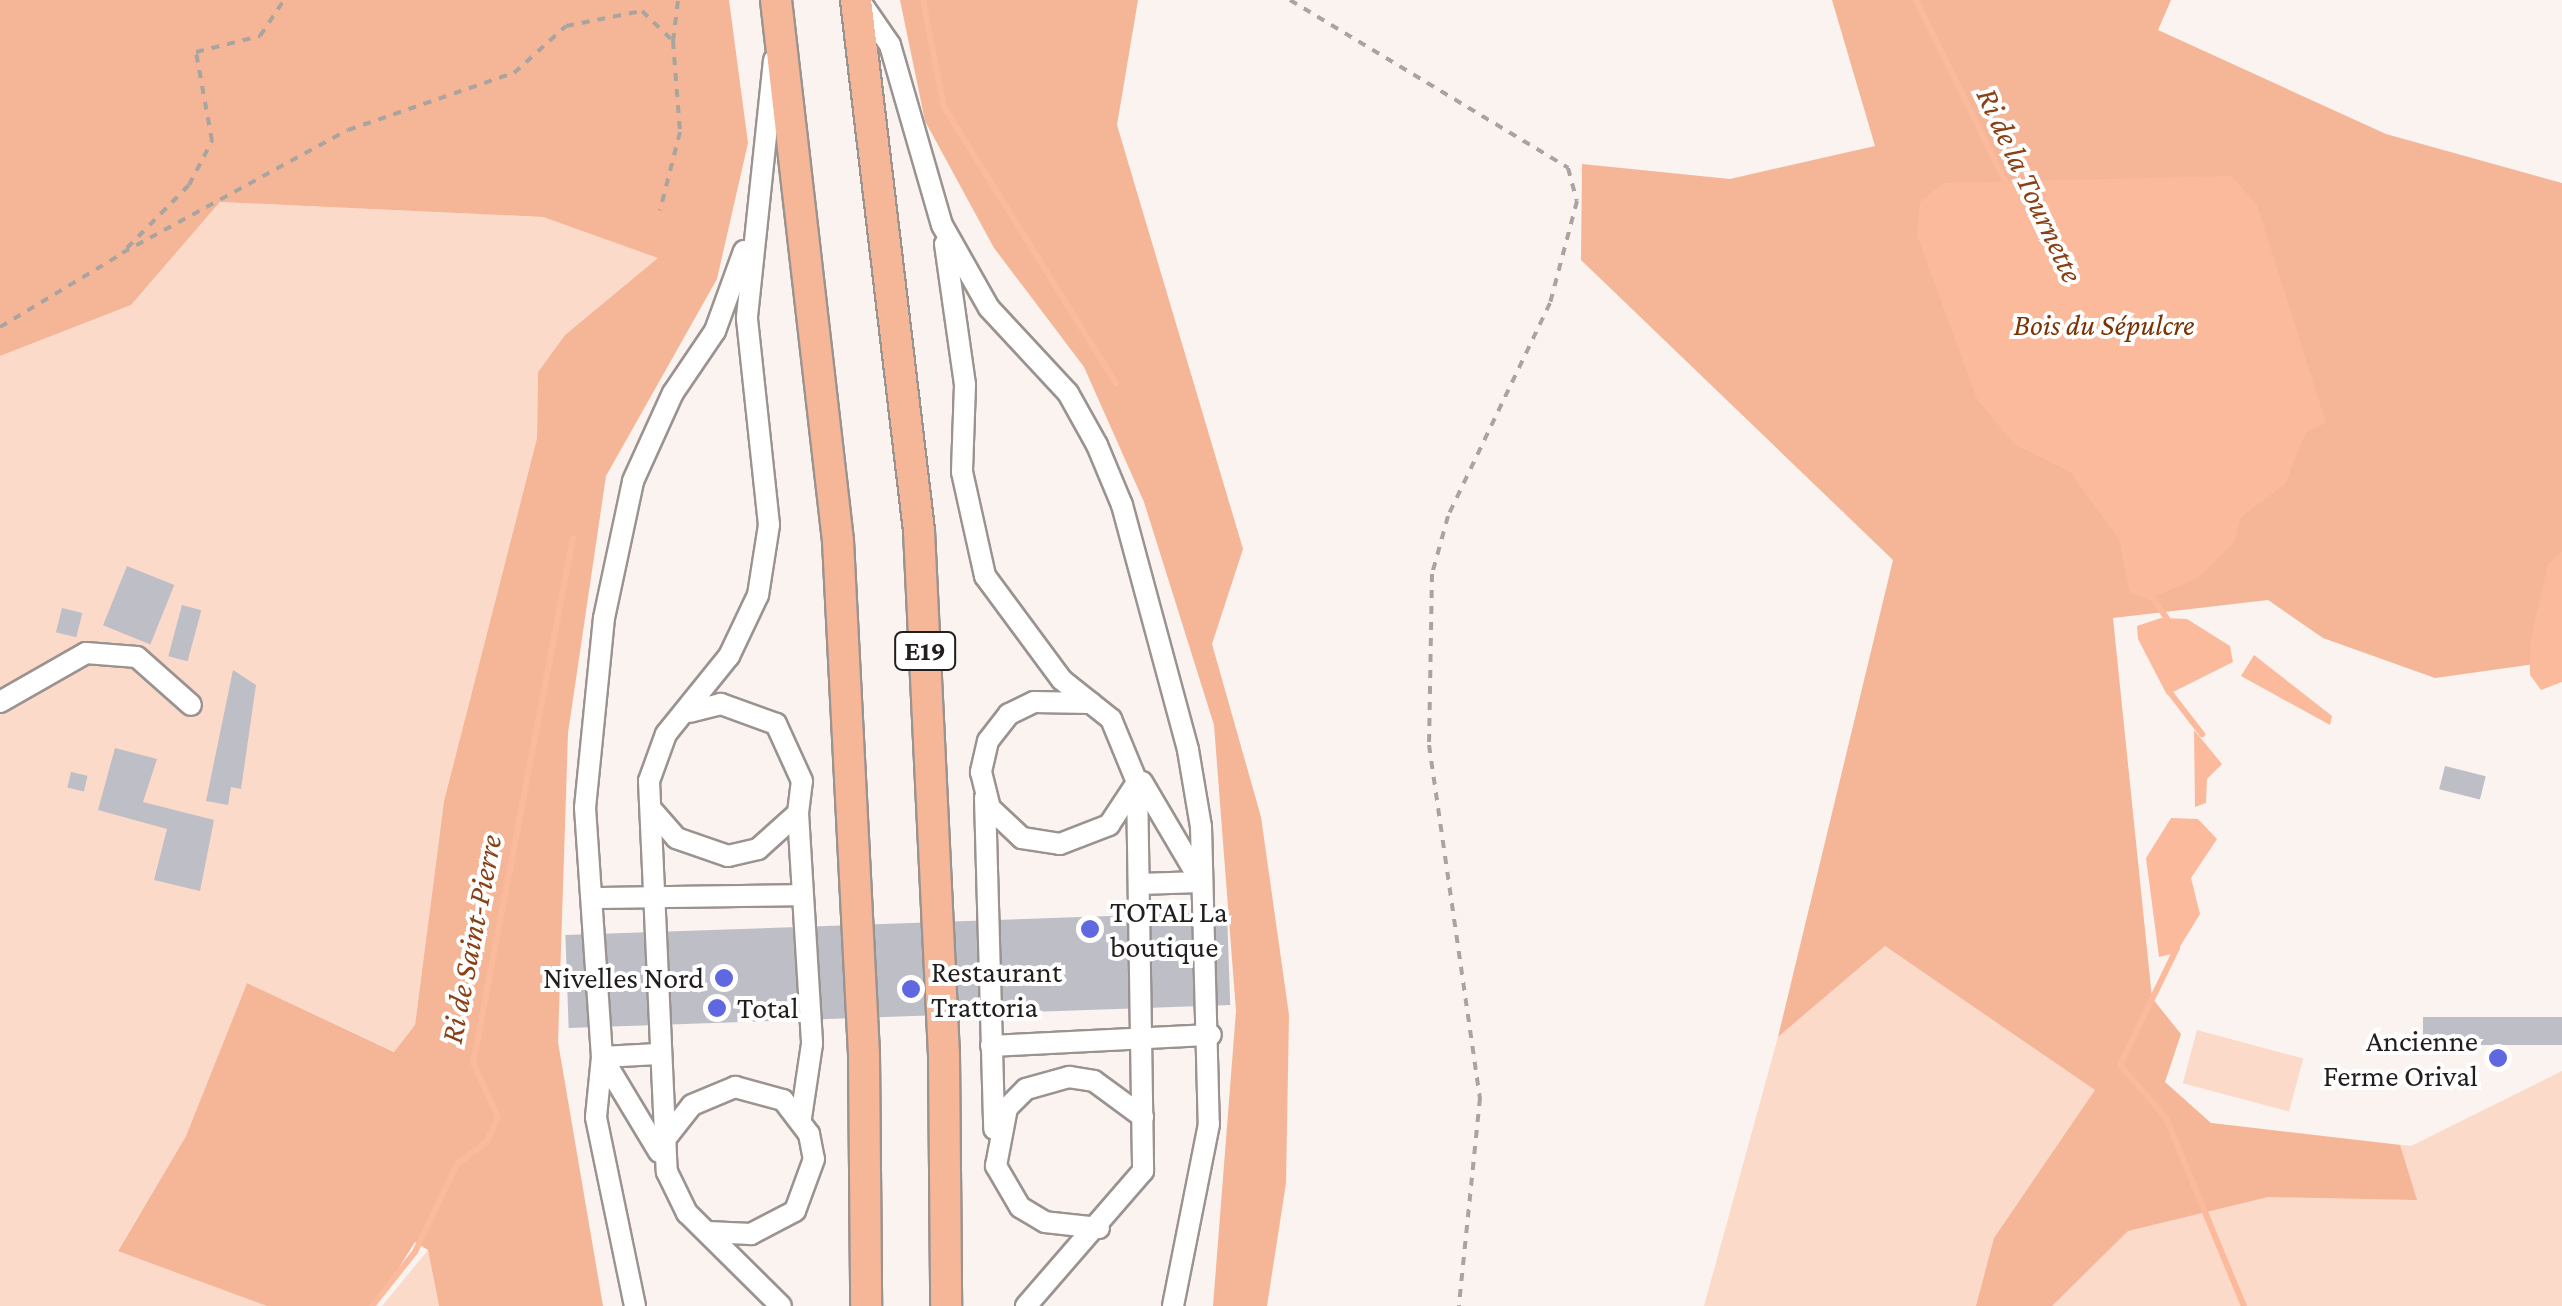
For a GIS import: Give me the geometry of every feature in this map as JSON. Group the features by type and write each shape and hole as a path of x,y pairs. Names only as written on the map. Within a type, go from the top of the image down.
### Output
{"highway":[{"name":"E19","path":"857,0 919,531 944,1056 946,1306"},
{"path":"778,9 838,541 864,1055 866,1306"}],"street":[{"path":"857,0 890,45 942,225 958,308 962,472 974,543 1013,626 1093,703 1200,882"},
{"path":"667,1172 662,1143 651,898 653,759 690,712 758,595 769,525 747,319 750,235 778,9"},
{"path":"942,225 989,308 1068,393 1122,504 1188,750 1210,1035 1210,1124 1173,1306"},
{"path":"635,1306 596,1117 602,1057 588,775 604,618 633,481 673,393 714,331 750,235"},
{"path":"0,702 86,653 137,656 191,705"},
{"path":"1093,703 1034,702 1009,714 988,741 985,796 996,1166 1020,1207 1045,1222 1099,1228"},
{"path":"690,712 720,704 776,724 802,781 798,813 801,895 812,1044 801,1118 814,1159 795,1211 751,1234 708,1232"},
{"path":"985,796 1022,838 1060,844 1109,826 1136,774"},
{"path":"1026,1306 1099,1228 1143,1170 1136,774"},
{"path":"651,808 676,838 728,856 758,850 798,813"},
{"path":"1139,884 1200,882"},
{"path":"592,898 801,895"},
{"path":"991,1046 1210,1035"},
{"path":"602,1057 658,1054"},
{"path":"602,1057 667,1172 708,1232 781,1306"},
{"path":"995,1138 1026,1089 1069,1077 1094,1080 1143,1117"},
{"path":"662,1143 692,1105 734,1087 768,1092 801,1118"}],"path":[{"path":"122,254 189,185 212,141 196,52 260,36 284,0"},
{"path":"660,210 680,132 673,41 678,0"},
{"path":"1290,0 1568,168 1578,209 1550,303 1448,516 1432,574 1428,745 1480,1083 1459,1306"},
{"path":"0,327 122,254 348,130 514,72 566,26 642,11 673,41"}],"shaded area":[{"path":"220,202 543,217 659,258 565,335 538,372 537,438 444,801 415,1025 395,1052 247,983 186,1136 118,1250 267,1306 0,1306 0,356 131,305"},
{"path":"1885,946 2096,1090 2166,1118 2411,1146 2562,1071 2562,1306 1704,1306 1778,1037"},
{"path":"2197,1030 2303,1058 2289,1112 2183,1083"},
{"path":"428,1250 439,1306 382,1306"}],"green space":[{"path":"0,0 729,0 748,143 717,279 606,476 568,733 558,1042 603,1306 439,1306 428,1250 415,1242 375,1306 267,1306 118,1251 186,1136 247,983 394,1052 415,1025 444,801 537,438 538,372 565,335 658,258 543,217 220,202 131,305 0,356"},
{"path":"900,0 1138,0 1117,125 1243,549 1212,644 1261,817 1289,1015 1286,1183 1267,1306 1213,1306 1236,1011 1214,725 1144,502 1084,367 994,248 925,121"},
{"name":"Bois du Sépulcre","path":"1832,0 2171,0 2158,30 2386,134 2562,183 2562,614 2535,664 2435,678 2323,638 2268,600 2113,618 2152,998 2181,1034 2165,1082 2211,1123 2400,1145 2417,1200 2268,1197 2128,1231 2052,1306 1976,1306 1994,1238 2095,1090 1885,946 1778,1037 1893,560 1581,260 1582,164 1730,179 1875,146"}],"water":[{"path":"2231,176 2257,205 2326,423 2306,432 2285,484 2240,518 2235,541 2198,578 2149,599 2130,593 2119,539 2070,472 2014,444 1977,399 1917,235 1920,202 1944,183"},
{"path":"2562,551 2562,682 2541,690 2530,675 2530,643 2548,564"},
{"path":"2161,618 2187,619 2230,646 2233,662 2167,695 2138,639 2137,626"},
{"path":"2254,655 2332,716 2330,725 2241,676"},
{"path":"2194,730 2222,764 2207,779 2206,803 2195,807"},
{"path":"2171,818 2198,819 2217,839 2191,878 2200,914 2176,953 2159,957 2146,858"}],"building":[{"path":"127,566 174,585 150,644 103,625"},
{"path":"182,605 201,610 188,661 168,656"},
{"path":"62,608 82,613 76,637 56,632"},
{"path":"233,670 256,685 241,789 231,787 228,805 206,801"},
{"path":"115,748 157,759 143,802 214,820 200,891 154,880 167,829 98,810"},
{"path":"2445,766 2486,776 2480,799 2439,789"},
{"path":"71,772 88,776 84,791 67,788"},
{"path":"1227,912 1230,1005 569,1028 565,935"},
{"path":"2423,1017 2562,1017 2562,1045 2423,1045"}],"waterway":[{"path":"923,0 944,107 1116,383"},
{"name":"Ri de la Tournette","path":"1916,0 2007,185"},
{"name":"Ri de Saint-Pierre","path":"372,1306 415,1252 457,1164 487,1141 498,1117 473,1063 573,538"},
{"path":"2150,595 2167,618"},
{"name":"Ri de la Tournette","path":"2168,690 2202,734"},
{"name":"Ri de la Tournette","path":"2177,948 2120,1065 2166,1118 2244,1306"}],"place":[{"name":"TOTAL La boutique","path":"1090,929"},
{"name":"Nivelles Nord","path":"724,978"},
{"name":"Restaurant Trattoria","path":"911,989"},
{"name":"Total","path":"717,1008"},
{"name":"Ancienne Ferme Orival","path":"2498,1058"}]}
